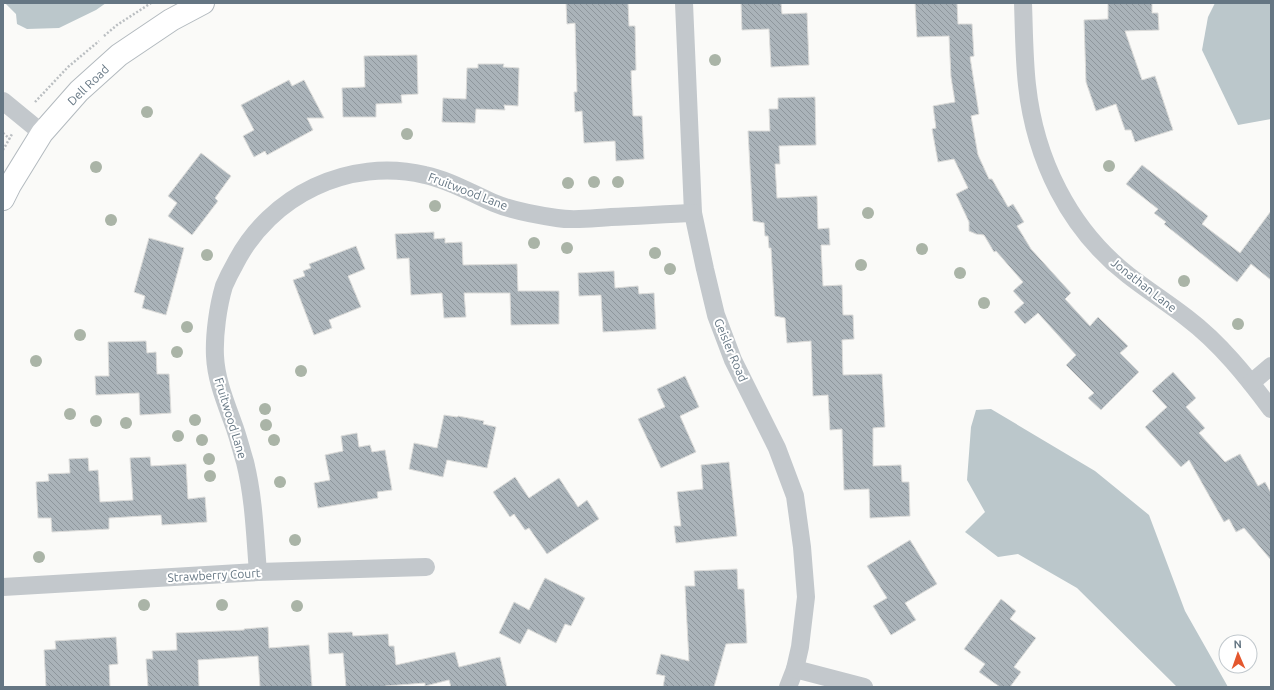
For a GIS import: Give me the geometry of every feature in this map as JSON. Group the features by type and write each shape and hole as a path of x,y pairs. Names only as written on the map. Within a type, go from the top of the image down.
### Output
{"street":[{"name":"Dell Road","path":"3,199 42,133 79,91 119,55 171,20 203,3"},
{"name":"Geisler Road","path":"684,3 693,212 704,269 716,315 733,360 777,448 795,496 802,547 806,597 800,647 795,669 788,687"},
{"name":"Jonathan Lane","path":"1023,3 1027,85 1033,118 1040,148 1065,205 1084,231 1106,256 1128,275 1188,319 1222,350 1251,383 1271,410"},
{"path":"3,101 42,133"},
{"name":"Fruitwood Lane","path":"258,572 254,509 245,465 234,425 221,391 215,356 217,320 224,285 242,251 263,223 290,201 326,181 359,172 394,170 426,175 460,187 496,204 530,214 560,219 588,219 693,212"},
{"path":"1251,383 1271,366"},
{"name":"Strawberry Court","path":"3,587 258,572 426,567"},
{"path":"795,669 864,687"}],"path":[{"path":"3,133 10,139"}],"shaded area":[{"path":"5,3 106,3 96,10 59,28 27,29 17,24 16,14"},
{"path":"1215,3 1271,3 1271,119 1238,125 1202,50 1208,17"},
{"path":"991,409 1095,471 1149,515 1185,611 1218,669 1218,674 1221,674 1228,687 1177,687 1077,588 1018,554 998,557 965,532 985,512 967,480 971,427 976,410"}],"building":[{"path":"566,3 628,3 629,26 635,26 636,70 631,71 633,116 642,116 644,159 616,161 615,141 584,143 582,111 575,112 574,92 577,92 575,23 567,24"},
{"path":"741,3 781,3 782,14 807,13 809,65 771,67 769,29 742,30"},
{"path":"915,3 957,3 958,24 972,24 974,56 970,57 979,114 971,116 978,155 989,179 992,179 1008,207 1013,204 1024,222 1017,226 1031,249 1071,293 1065,299 1090,326 1098,317 1128,346 1120,353 1139,372 1101,410 1088,398 1094,393 1066,365 1076,355 1038,313 1025,324 1014,312 1024,303 1013,291 1023,282 996,251 994,252 984,235 969,231 969,222 956,194 968,188 954,159 938,162 932,129 936,128 933,106 955,102 951,77 949,36 917,37"},
{"path":"1108,3 1152,3 1152,13 1158,13 1159,30 1125,31 1142,80 1155,76 1173,130 1135,142 1131,130 1125,130 1116,104 1096,111 1086,82 1084,20 1108,19"},
{"path":"417,55 418,94 401,95 402,103 376,104 376,117 343,117 342,88 365,87 364,56"},
{"path":"478,64 504,64 503,67 519,68 518,106 504,105 505,110 476,109 475,123 442,122 443,98 466,99 467,68 478,68"},
{"path":"289,80 292,86 304,80 324,118 307,118 313,130 267,155 265,151 254,157 243,136 254,130 241,105"},
{"path":"815,97 816,145 779,146 780,164 775,164 777,198 817,196 818,229 829,228 830,245 821,245 823,286 842,285 843,315 853,315 854,339 842,340 843,375 882,374 885,427 873,428 873,466 901,465 902,482 909,482 910,516 870,518 869,489 844,490 842,429 830,430 828,395 813,396 811,341 787,343 785,318 775,316 771,248 769,248 768,236 765,236 764,223 753,221 748,131 770,131 769,109 778,109 778,98"},
{"path":"201,153 231,176 215,198 218,201 192,235 168,216 177,203 168,196"},
{"path":"1142,165 1208,216 1202,224 1240,253 1271,211 1271,280 1251,264 1237,282 1164,224 1166,222 1154,213 1158,209 1126,184"},
{"path":"434,232 434,239 445,238 445,243 462,242 463,265 517,264 518,291 559,291 559,324 511,325 510,293 464,293 466,317 444,318 442,293 411,295 409,258 397,259 395,234"},
{"path":"149,238 184,248 166,315 142,308 145,296 134,292"},
{"path":"356,246 365,269 348,276 361,307 329,320 332,328 314,335 293,280 305,276 303,271 311,268 309,264"},
{"path":"614,271 615,288 638,286 639,294 654,293 656,329 603,332 601,295 579,296 578,273"},
{"path":"146,341 147,353 156,352 157,374 169,374 171,413 140,415 139,393 96,395 95,376 109,376 108,342"},
{"path":"1173,372 1196,398 1186,407 1205,428 1199,433 1225,462 1240,454 1258,486 1265,482 1271,493 1271,560 1244,528 1236,532 1229,519 1224,522 1189,460 1181,467 1145,427 1167,407 1152,391"},
{"path":"685,376 699,407 680,416 696,452 661,468 638,419 665,407 657,389"},
{"path":"444,415 484,421 483,424 496,427 487,468 447,460 443,477 409,469 414,443 437,448"},
{"path":"357,433 359,447 370,445 372,452 385,450 392,490 377,492 378,498 318,508 314,483 330,480 325,455 343,451 341,436"},
{"path":"150,457 151,466 186,464 188,499 205,497 207,522 162,525 161,515 109,518 109,529 52,532 51,518 38,518 36,482 49,481 48,474 70,473 69,459 88,458 89,471 98,470 100,502 133,500 130,458"},
{"path":"729,462 737,536 676,543 674,526 681,526 677,492 703,489 701,465"},
{"path":"515,477 529,498 559,478 578,507 587,500 599,519 547,554 529,528 525,530 514,514 510,517 493,492"},
{"path":"910,540 937,584 905,603 916,620 891,635 873,606 887,598 867,566"},
{"path":"737,569 738,589 744,589 747,643 726,644 714,687 663,687 665,676 656,674 661,654 689,661 685,586 695,586 694,571"},
{"path":"545,578 585,598 571,626 565,624 556,643 528,629 520,644 499,633 514,602 529,610"},
{"path":"1001,599 1016,611 1010,619 1036,638 1014,667 1021,672 1010,687 1000,687 979,672 985,664 964,649"},
{"path":"268,627 269,648 309,645 312,687 260,687 258,656 198,660 199,687 148,687 146,659 153,659 152,651 177,650 176,633 244,630"},
{"path":"352,632 353,636 388,634 389,646 394,646 396,665 455,652 459,667 500,657 507,687 451,687 449,680 425,686 425,683 385,687 346,687 343,653 329,654 328,633"},
{"path":"116,637 118,664 109,665 110,687 46,687 44,650 56,649 55,641"}]}
